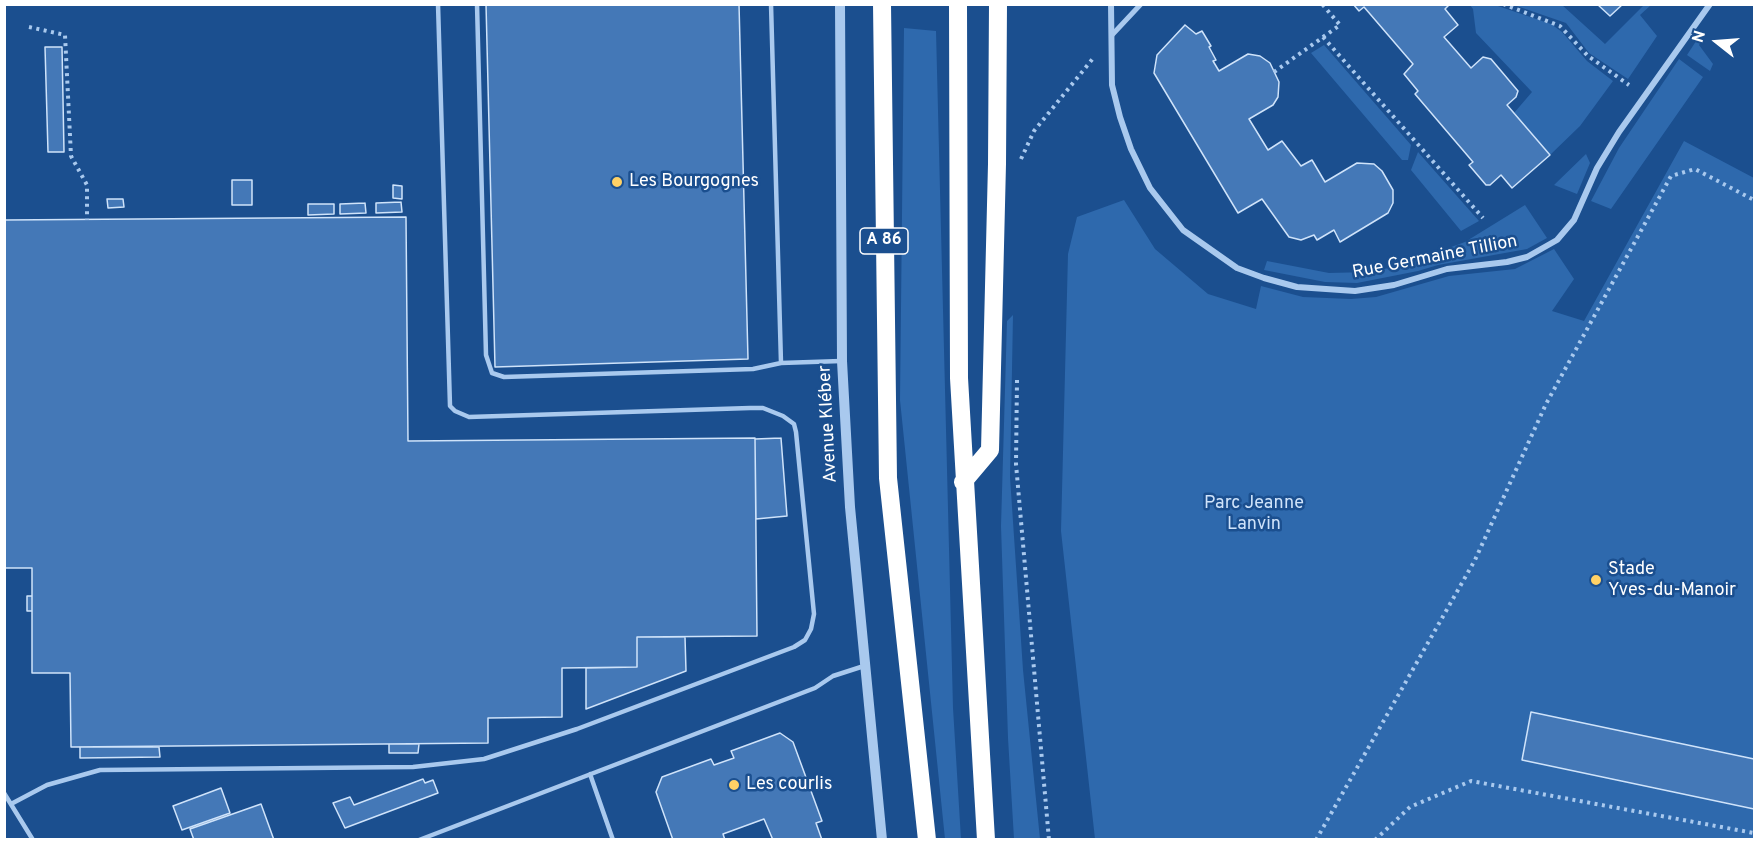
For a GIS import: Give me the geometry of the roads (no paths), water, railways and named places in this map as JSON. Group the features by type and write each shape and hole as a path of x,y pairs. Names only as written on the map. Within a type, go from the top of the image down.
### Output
{"highway":[{"name":"A 86","path":"882,4 888,478 927,840"},
{"path":"958,4 959,378 963,482 986,840"},
{"path":"963,482 990,450 997,165 998,4"}],"street":[{"name":"Avenue Kléber","path":"840,4 842,361 850,507 882,840"},
{"name":"Rue Germaine Tillion","path":"1111,4 1112,85 1131,149 1150,188 1183,230 1237,268 1264,278 1297,287 1355,291 1394,285 1447,269 1507,262 1527,257 1557,240 1574,220 1597,168 1620,132 1710,4"},
{"path":"1112,35 1141,4"}],"lane":[{"path":"11,804 47,785 100,770 413,767 484,759 577,729 794,647 805,640 811,629 814,614 796,432 794,424 783,416 763,408 750,408 469,417 454,411 450,406 438,4"},
{"path":"477,4 486,355 492,373 504,377 753,369 780,363 842,361"},
{"path":"771,4 780,363"},
{"path":"419,840 815,688 833,676 864,666"},
{"path":"590,774 613,840"},
{"path":"4,793 33,840"}],"place":[{"name":"Les Bourgognes","path":"617,182"},
{"name":"Stade Yves-du-Manoir","path":"1596,580"},
{"name":"Les courlis","path":"734,785"}],"park label":[{"name":"Parc Jeanne Lanvin","path":"1254,514"}]}
